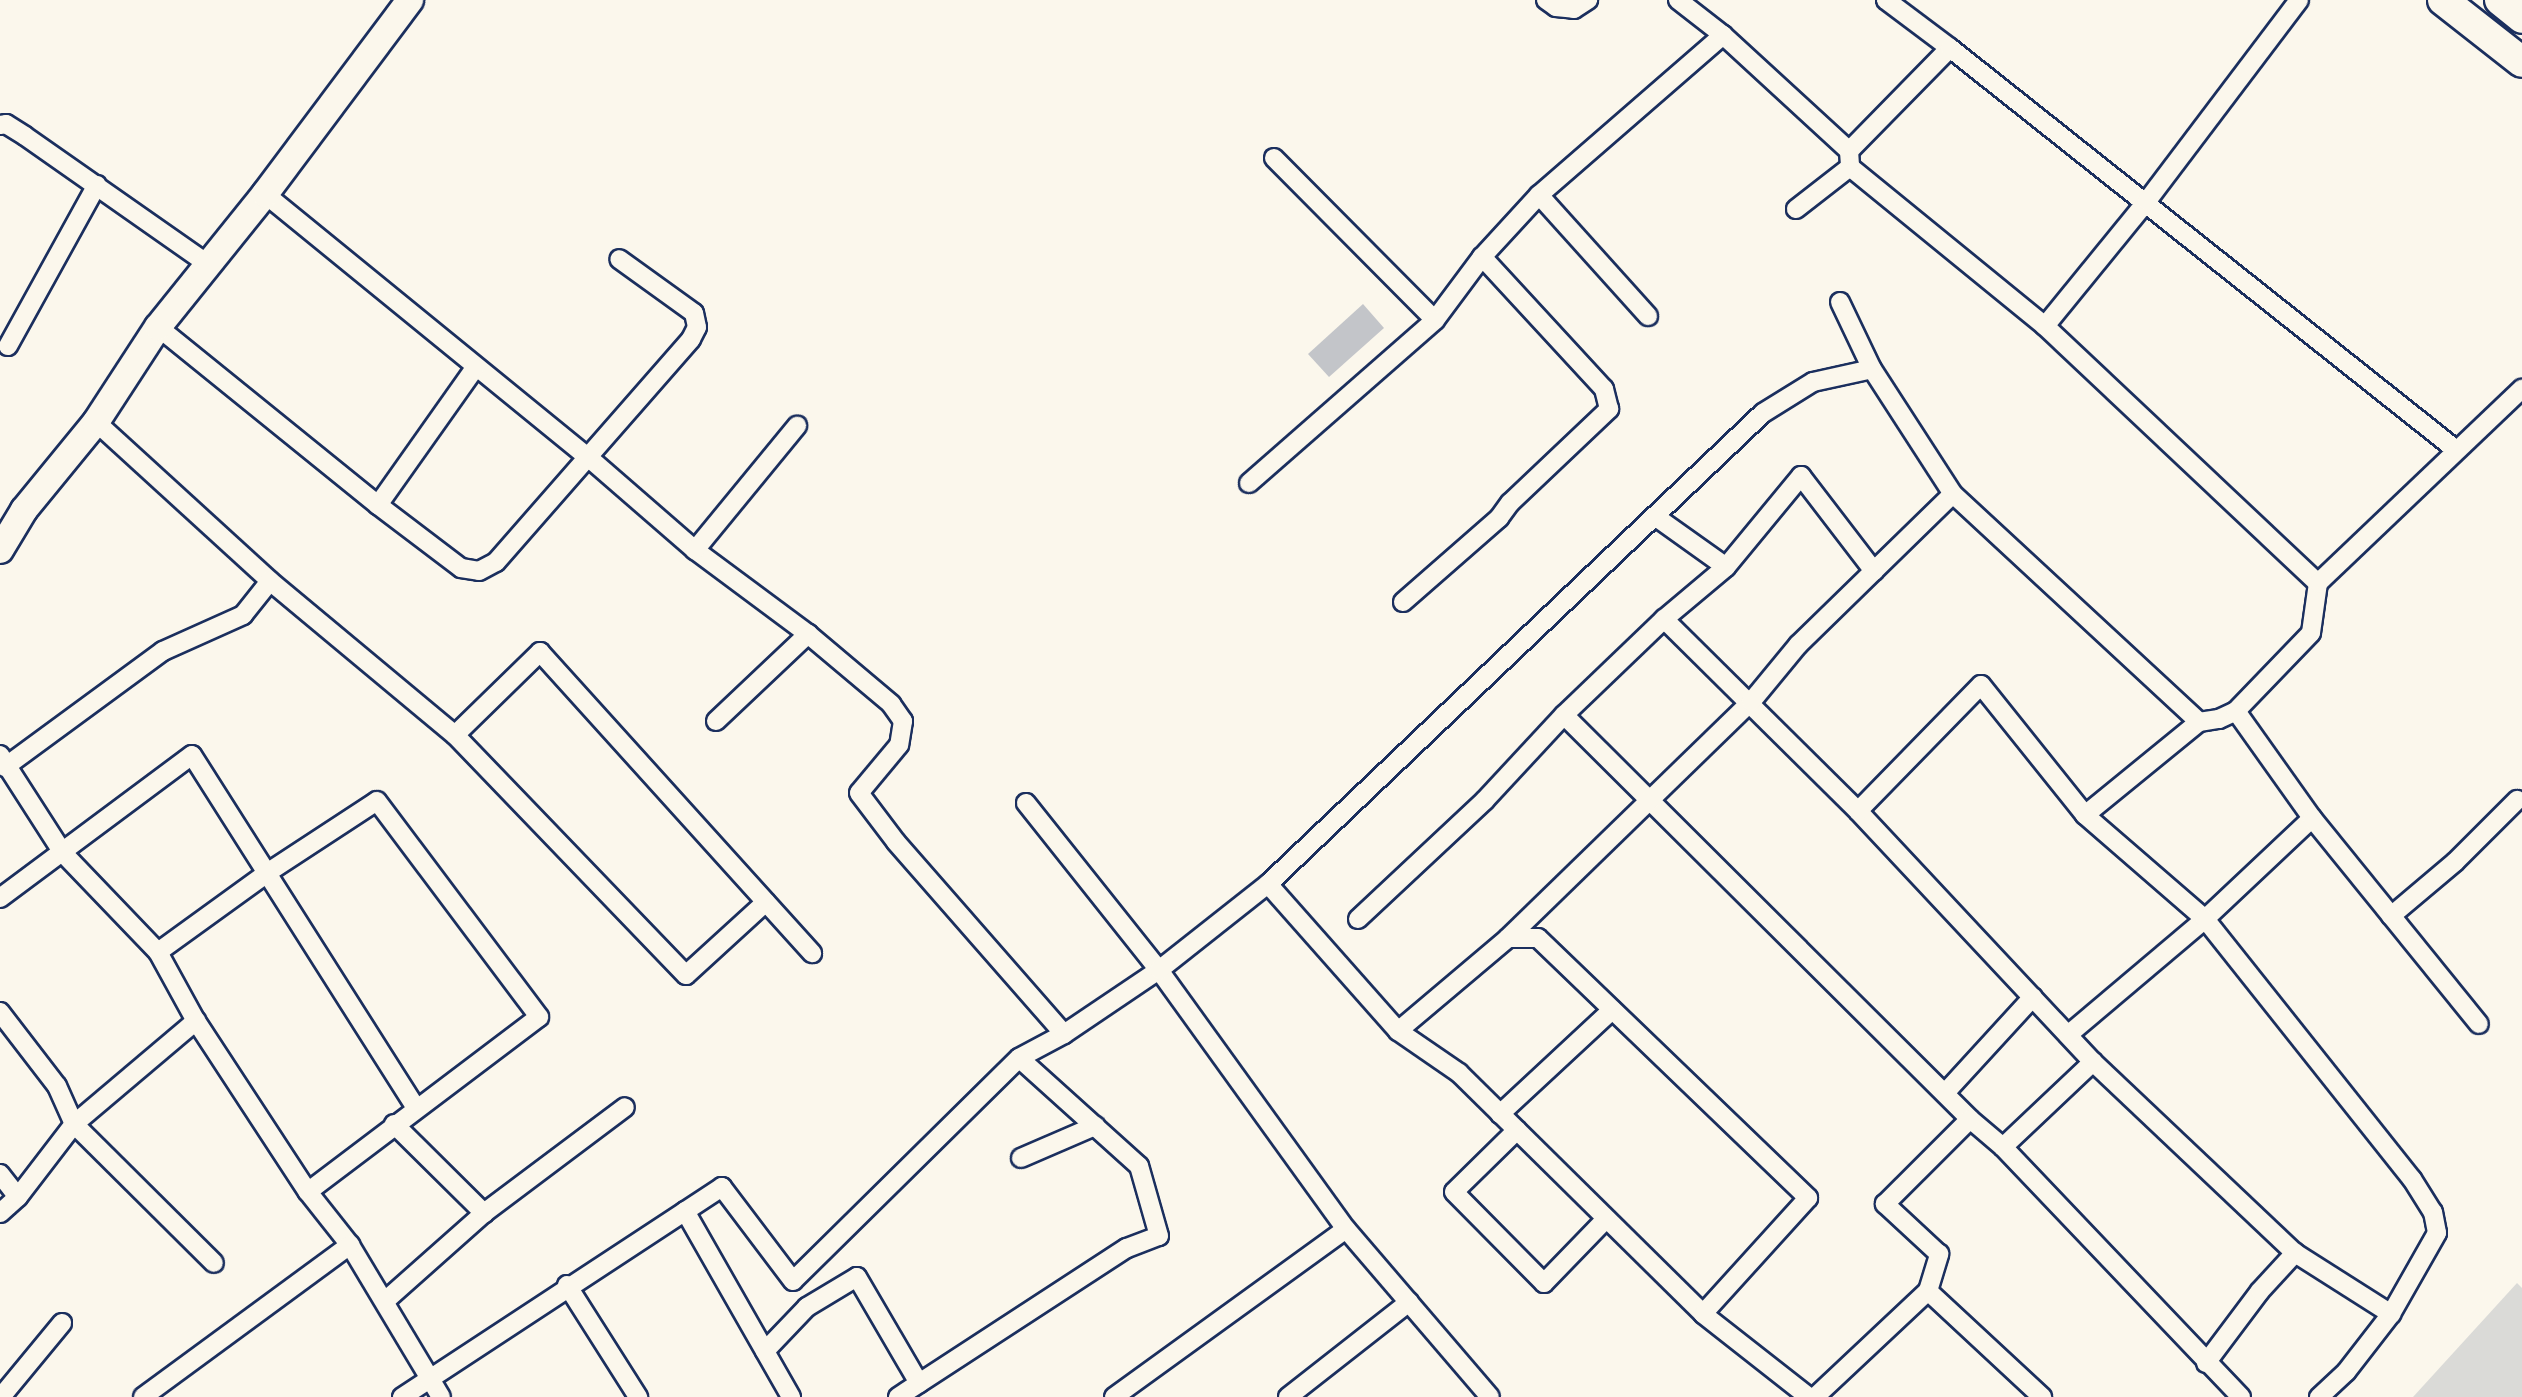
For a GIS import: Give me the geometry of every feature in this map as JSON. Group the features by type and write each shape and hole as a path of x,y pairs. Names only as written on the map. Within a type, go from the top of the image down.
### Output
{"main road":[{"path":"2443,0 2522,62"},
{"path":"2500,0 2522,18"}],"street":[{"path":"0,550 24,510 96,422 158,327 265,194 410,0"},
{"path":"1546,0 1556,7 1574,9 1588,0"},
{"path":"1678,0 1723,35 1849,159 2045,326 2318,583"},
{"path":"1886,0 2147,201 2455,449"},
{"path":"2045,326 2147,201 2296,1"},
{"path":"1249,483 1435,320 1482,257 1539,195 1723,35"},
{"path":"1796,209 1849,159 1950,48"},
{"path":"0,125 6,124 25,136 209,265"},
{"path":"1274,158 1435,320"},
{"path":"8,346 97,185"},
{"path":"265,194 588,457 695,550 808,634 891,704 903,721 899,745 859,793 896,842 1064,1034"},
{"path":"1539,195 1648,316"},
{"path":"1403,602 1499,518 1510,503 1609,409 1604,389 1482,257"},
{"path":"158,327 378,505 461,568 479,571 496,562 691,339 697,327 694,313 619,259"},
{"path":"1840,302 1872,369 1953,494 2199,722"},
{"path":"378,505 475,368"},
{"path":"402,1397 432,1380 567,1285 722,1187 793,1281 1019,1058 1064,1034 1159,970 1268,884 1763,413 1813,382 1872,369"},
{"path":"2085,815 2199,722 2236,711 2311,633 2318,583 2455,449 2522,389"},
{"path":"96,422 270,581 455,735 686,975 766,902"},
{"path":"695,550 797,426"},
{"path":"1358,919 1485,800 1564,715 1664,619 1726,567 1801,476 1874,571"},
{"path":"1398,1031 1508,938 1751,702 1798,645 1953,494"},
{"path":"1656,517 1726,567"},
{"path":"270,581 243,615 163,651 3,761 63,853 158,952 196,1021 308,1192 350,1245 441,1397"},
{"path":"1664,619 1858,811 2093,1062 2295,1253 2391,1314"},
{"path":"716,721 808,634"},
{"path":"455,735 540,652 812,953"},
{"path":"1858,811 1981,685 2085,815 2205,919 2412,1179 2433,1212 2437,1233 2391,1314 2346,1372 2319,1397"},
{"path":"2236,711 2312,818 2479,1024"},
{"path":"1564,715 1970,1119 2003,1147 2241,1397"},
{"path":"0,898 192,755 416,1108"},
{"path":"2391,916 2455,862 2517,800"},
{"path":"158,952 267,873 377,801 539,1017 308,1192"},
{"path":"1026,803 1159,970 1346,1229 1490,1397"},
{"path":"2069,1034 2205,919 2312,818"},
{"path":"1268,884 1398,1031 1459,1073 1703,1314 1812,1397 1928,1291 1939,1254 1885,1204 1970,1119"},
{"path":"1508,938 1538,938 1808,1198 1703,1314"},
{"path":"1945,1093 2033,997"},
{"path":"1500,1114 1612,1010"},
{"path":"0,1012 57,1086 74,1124 214,1263"},
{"path":"0,1213 18,1197 74,1124 196,1021"},
{"path":"898,1397 1127,1248 1159,1236 1139,1166 1019,1058"},
{"path":"2003,1147 2093,1062"},
{"path":"385,1301 484,1213 625,1107"},
{"path":"394,1124 484,1213"},
{"path":"1021,1158 1095,1126"},
{"path":"1517,1130 1454,1192 1544,1283 1606,1219"},
{"path":"0,1174 18,1197"},
{"path":"685,1211 791,1397"},
{"path":"1114,1397 1346,1229"},
{"path":"143,1397 350,1245"},
{"path":"2206,1363 2260,1291 2295,1253"},
{"path":"765,1351 807,1307 857,1277 919,1383"},
{"path":"567,1285 638,1397"},
{"path":"1928,1291 2042,1397"},
{"path":"1288,1397 1409,1302"},
{"path":"1,1397 62,1323"}],"shaded area":[{"path":"2517,1283 2522,1288 2522,1397 2413,1397"}],"building":[{"path":"1363,304 1384,328 1329,377 1308,354"}]}
